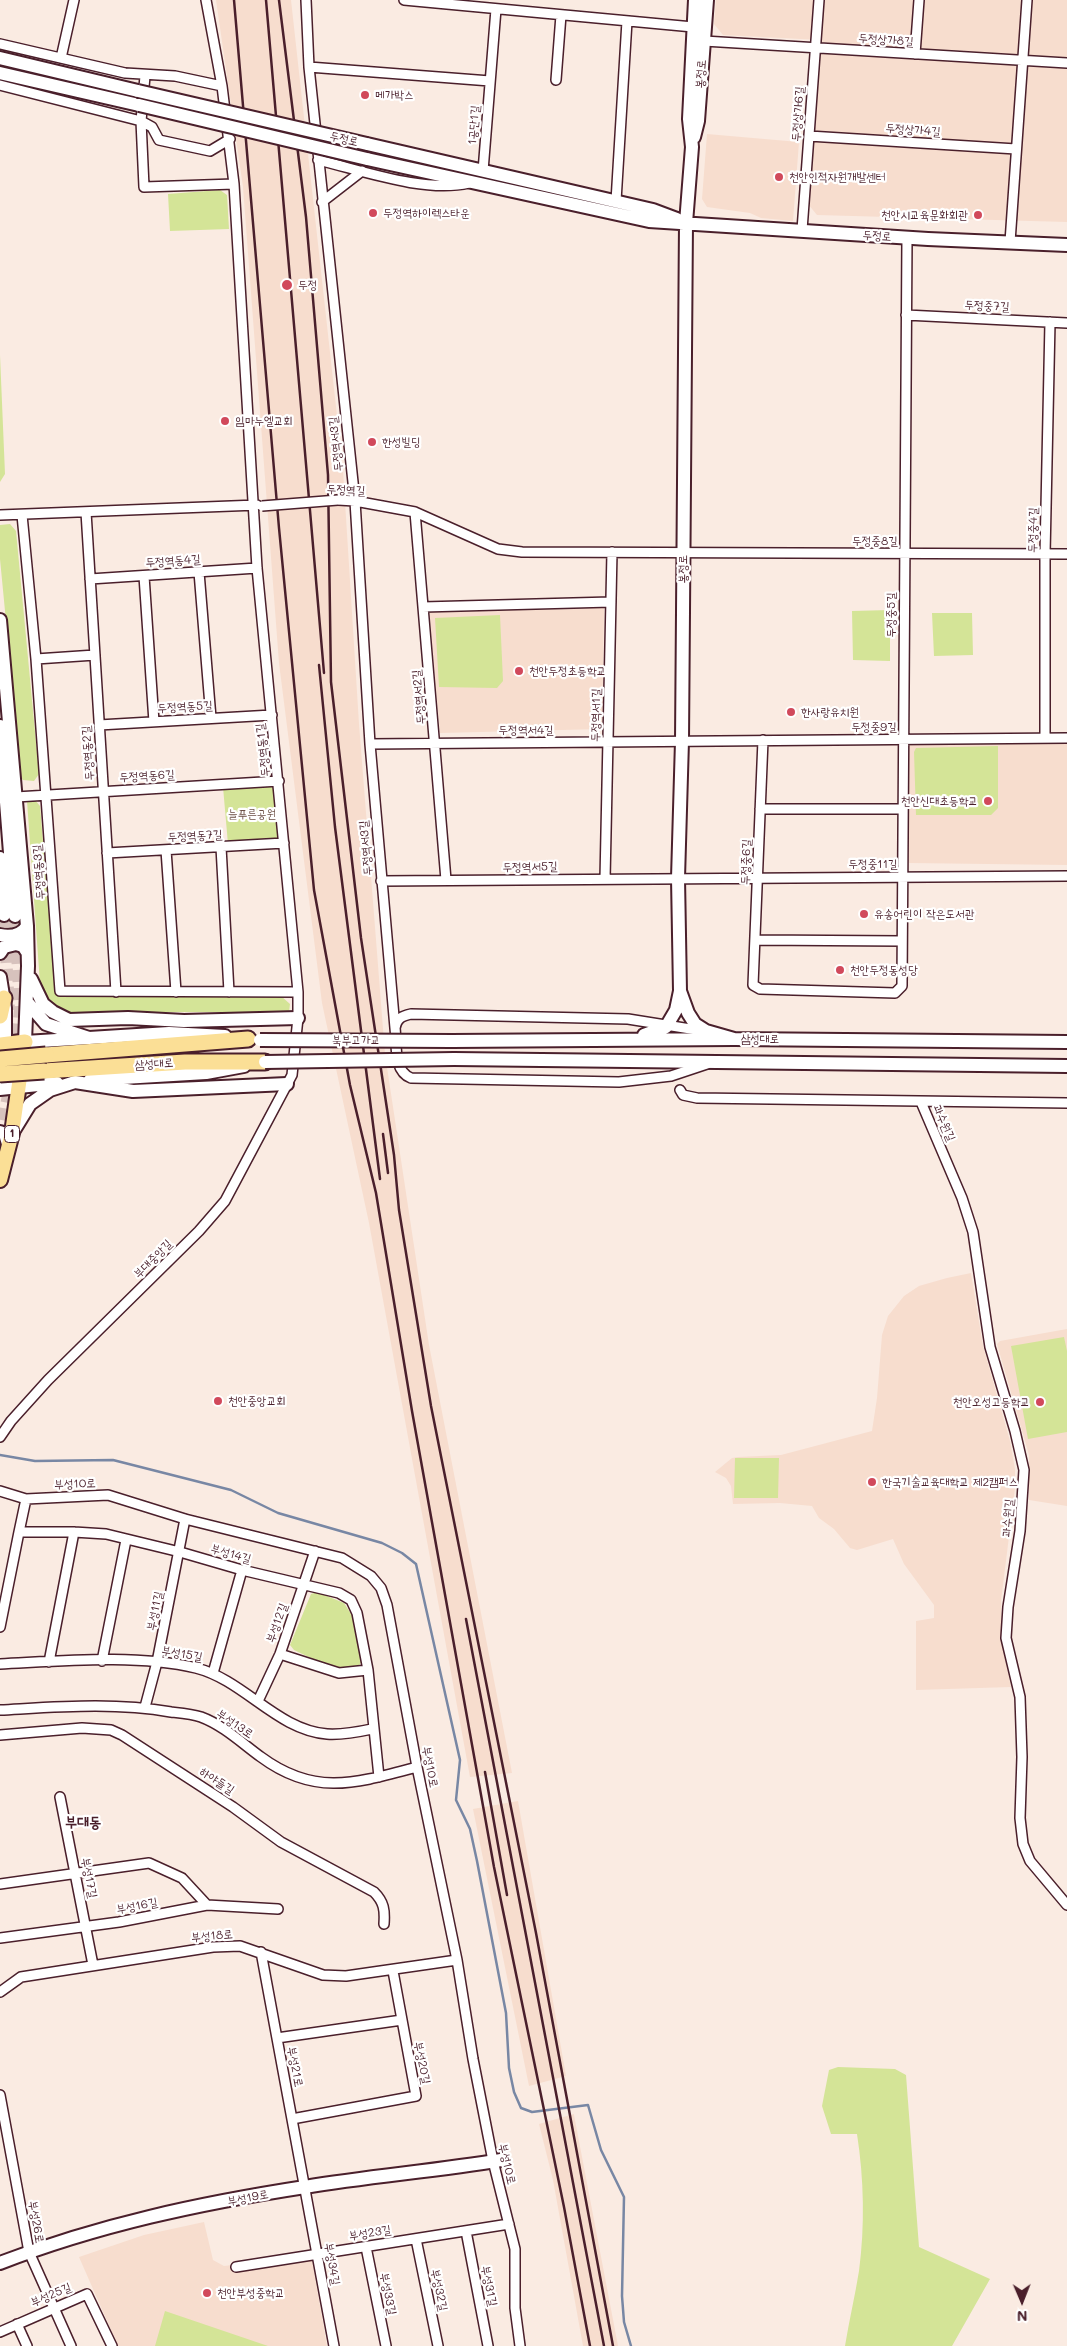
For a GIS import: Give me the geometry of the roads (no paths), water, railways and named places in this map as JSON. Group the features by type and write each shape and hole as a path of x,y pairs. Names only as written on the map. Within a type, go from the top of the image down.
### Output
{"highway":[{"path":"0,1016 4,998"},
{"name":"삼성대로","path":"2,1050 46,1055 254,1039"},
{"path":"2,1050 25,1042"},
{"name":"삼성대로","path":"0,1074 185,1062 265,1062"}],"main road":[{"name":"봉정로","path":"692,147 689,119 694,0"},
{"name":"봉정로","path":"680,991 678,878 682,741 686,223 692,147 698,121 707,0"},
{"name":"두정로","path":"4,58 138,91 616,201 653,210 686,223"},
{"name":"두정로","path":"0,73 139,105 365,165 474,182 649,221 907,238 1067,245"},
{"path":"0,84 28,79"},
{"path":"0,620 27,926 27,1002 25,1042 19,1087"},
{"path":"0,726 10,915 0,858"},
{"path":"0,935 18,935 27,926"},
{"path":"0,953 4,947 16,944 23,946 27,952"},
{"path":"28,966 32,984 43,1004 53,1012 69,1020 128,1018 184,1021 298,1018"},
{"path":"0,978 4,998 0,1079"},
{"path":"629,1039 659,1031 666,1027 676,1010 680,991"},
{"path":"680,991 688,1013 695,1024 706,1031 734,1039"},
{"path":"27,1002 46,1024 89,1038"},
{"name":"북부고가교","path":"25,1042 168,1033 254,1039 452,1041"},
{"name":"삼성대로","path":"452,1041 734,1039 1067,1042"},
{"name":"북부고가교","path":"75,1082 123,1076 218,1071 265,1062 454,1059"},
{"name":"삼성대로","path":"454,1059 1067,1066"},
{"path":"0,1089 75,1082 133,1091 290,1080"},
{"path":"7,1137 30,1104 50,1090 75,1082"},
{"name":"1","path":"0,1180 7,1137 19,1087"},
{"name":"부성19로","path":"0,2263 105,2227 161,2213 305,2187 497,2161"}],"street":[{"path":"61,58 74,0"},
{"name":"두정역동1길","path":"206,0 230,139 257,505 257,568 298,992 298,1018 290,1080"},
{"name":"두정역서3길","path":"306,0 309,67 322,202 355,501 370,744 399,1068 403,1075 411,1078 619,1082 671,1076 714,1062"},
{"path":"404,0 693,27"},
{"name":"두정상가6길","path":"802,230 819,0"},
{"path":"915,54 919,0"},
{"path":"1010,242 1027,0"},
{"name":"1공단1길","path":"483,171 496,9"},
{"path":"556,80 561,15"},
{"path":"616,201 627,21"},
{"name":"두정상가8길","path":"704,41 1067,63"},
{"path":"0,44 144,76 175,76 222,86"},
{"path":"309,67 490,81"},
{"path":"144,76 141,121 144,187 234,184"},
{"path":"0,84 141,121 152,127 159,140 210,151 230,139"},
{"name":"두정상가4길","path":"809,136 1016,149"},
{"path":"318,160 365,165"},
{"path":"322,202 365,165"},
{"name":"두정중5길","path":"899,991 902,986 901,877 907,238"},
{"name":"두정중7길","path":"906,315 1067,323"},
{"name":"두정중4길","path":"1045,738 1045,554 1050,322"},
{"name":"두정역길","path":"0,515 338,500 355,501 415,512 498,549 522,552 683,553"},
{"name":"두정역동2길","path":"86,512 116,992"},
{"name":"두정역서2길","path":"415,512 446,880"},
{"name":"두정역동3길","path":"22,515 36,659 60,991 298,992"},
{"name":"두정역서1길","path":"606,878 612,552"},
{"name":"두정중8길","path":"683,553 1067,554"},
{"name":"두정역동4길","path":"90,579 257,568"},
{"path":"200,572 211,718"},
{"path":"144,576 154,722"},
{"path":"423,607 611,602"},
{"path":"36,659 95,655"},
{"name":"두정역동5길","path":"99,725 272,715"},
{"name":"두정중9길","path":"682,741 1067,738"},
{"name":"두정중6길","path":"763,740 753,985 760,989 895,993 899,991"},
{"name":"두정역서4길","path":"370,744 682,741"},
{"name":"두정역동6길","path":"16,796 279,781"},
{"path":"760,809 902,809"},
{"name":"두정역동7길","path":"107,853 284,843"},
{"path":"221,847 229,992"},
{"path":"166,850 176,992"},
{"name":"두정중11길","path":"678,878 1067,876"},
{"name":"두정역서5길","path":"381,881 678,878"},
{"path":"755,940 902,942"},
{"path":"392,1001 400,1012 411,1014 628,1019 666,1027 706,1031"},
{"path":"395,1028 396,1022 402,1016 411,1014"},
{"name":"부대중앙길","path":"0,1437 11,1421 48,1380 199,1231 225,1201 290,1080"},
{"path":"680,1090 683,1095 697,1098 1067,1103"},
{"name":"과수원길","path":"921,1102 962,1198 973,1232 990,1346 1015,1431 1024,1470 1020,1531 1008,1607 1006,1638 1020,1697 1022,1757 1020,1818 1023,1844 1030,1861 1067,1905"},
{"name":"부성10로","path":"0,1492 26,1499 108,1495 185,1519 342,1558 371,1576 381,1588 387,1605 417,1768 457,1960 473,2059 515,2249 515,2308 520,2346"},
{"path":"0,1627 26,1499"},
{"name":"부성11길","path":"145,1707 157,1662 185,1519"},
{"name":"부성14길","path":"19,1532 106,1534 304,1586 339,1593 351,1600 357,1613 368,1670 372,1729 379,1777"},
{"path":"49,1662 74,1532"},
{"path":"102,1661 126,1540"},
{"name":"부성12길","path":"258,1701 280,1654 315,1551"},
{"path":"214,1673 242,1570"},
{"path":"280,1654 339,1673 368,1670"},
{"name":"부성15길","path":"0,1664 102,1661 157,1662 196,1668 214,1673 288,1720 326,1734 372,1729"},
{"name":"부성13로","path":"0,1710 108,1705 145,1707 201,1717 224,1730 281,1772 306,1781 340,1784 417,1768"},
{"name":"하야들길","path":"0,1735 100,1728 122,1735 233,1806 281,1842 374,1892 382,1900 385,1913 384,1924"},
{"name":"부성17길","path":"60,1796 93,1965"},
{"path":"0,1884 150,1863 182,1878 207,1905"},
{"name":"부성16길","path":"0,1938 86,1926 207,1905 278,1909"},
{"name":"부성18로","path":"0,1992 21,1977 213,1947 240,1946 262,1952 323,1975 346,1976 393,1971 457,1960"},
{"name":"부성21로","path":"262,1952 305,2187"},
{"name":"부성20길","path":"292,2118 416,2096 393,1971"},
{"path":"277,2038 402,2020"},
{"name":"부성26로","path":"0,2095 29,2252 52,2308 71,2346"},
{"name":"부성34길","path":"305,2187 334,2346"},
{"name":"부성23길","path":"236,2267 509,2224"},
{"name":"부성31길","path":"466,2231 488,2346"},
{"name":"부성32길","path":"416,2239 438,2346"},
{"name":"부성33길","path":"366,2247 386,2346"},
{"name":"부성25길","path":"0,2332 87,2294 112,2346"},
{"path":"17,2324 27,2346"}],"waterway":[{"path":"0,1455 35,1461 113,1460 231,1490 278,1513 382,1543 402,1553 416,1564 460,1760 456,1800 470,1829 477,1861 506,2013 509,2068 514,2092 521,2108 532,2112 588,2105 601,2150 624,2197 622,2296 624,2322 631,2346"}],"tunnel":[{"path":"4,915 9,1010"},
{"path":"15,916 20,1009 16,1052"},
{"path":"0,1138 11,1079"}],"railway":[{"path":"234,0 279,528 314,890 350,1085 376,1193 412,1411 494,1867 564,2207 590,2346"},
{"path":"266,0 324,673"},
{"path":"279,0 306,217 328,475 331,682 361,938 394,1155 399,1210 431,1406 536,1933 613,2346"},
{"path":"319,665 335,827 380,1179"},
{"path":"383,1134 388,1173"},
{"path":"466,1619 604,2346"},
{"path":"485,1772 507,1895"}],"place":[{"name":"메가박스","path":"365,95"},
{"name":"천안인적자원개발센터","path":"779,177"},
{"name":"두정역하이렉스타운","path":"373,213"},
{"name":"천안시교육문화회관","path":"978,215"},
{"name":"두정","path":"287,285"},
{"name":"임마누엘교회","path":"225,421"},
{"name":"한성빌딩","path":"372,442"},
{"name":"천안두정초등학교","path":"519,671"},
{"name":"한사랑유치원","path":"791,712"},
{"name":"천안신대초등학교","path":"988,801"},
{"name":"유송어린이 작은도서관","path":"864,914"},
{"name":"천안두정동성당","path":"840,970"},
{"name":"천안중앙교회","path":"218,1401"},
{"name":"천안오성고등학교","path":"1040,1402"},
{"name":"한국기술교육대학교 제2캠퍼스","path":"872,1482"},
{"name":"천안부성중학교","path":"207,2293"}],"district":[{"name":"부대동","path":"83,1822"}],"park label":[{"name":"늘푸른공원","path":"252,814"}]}
